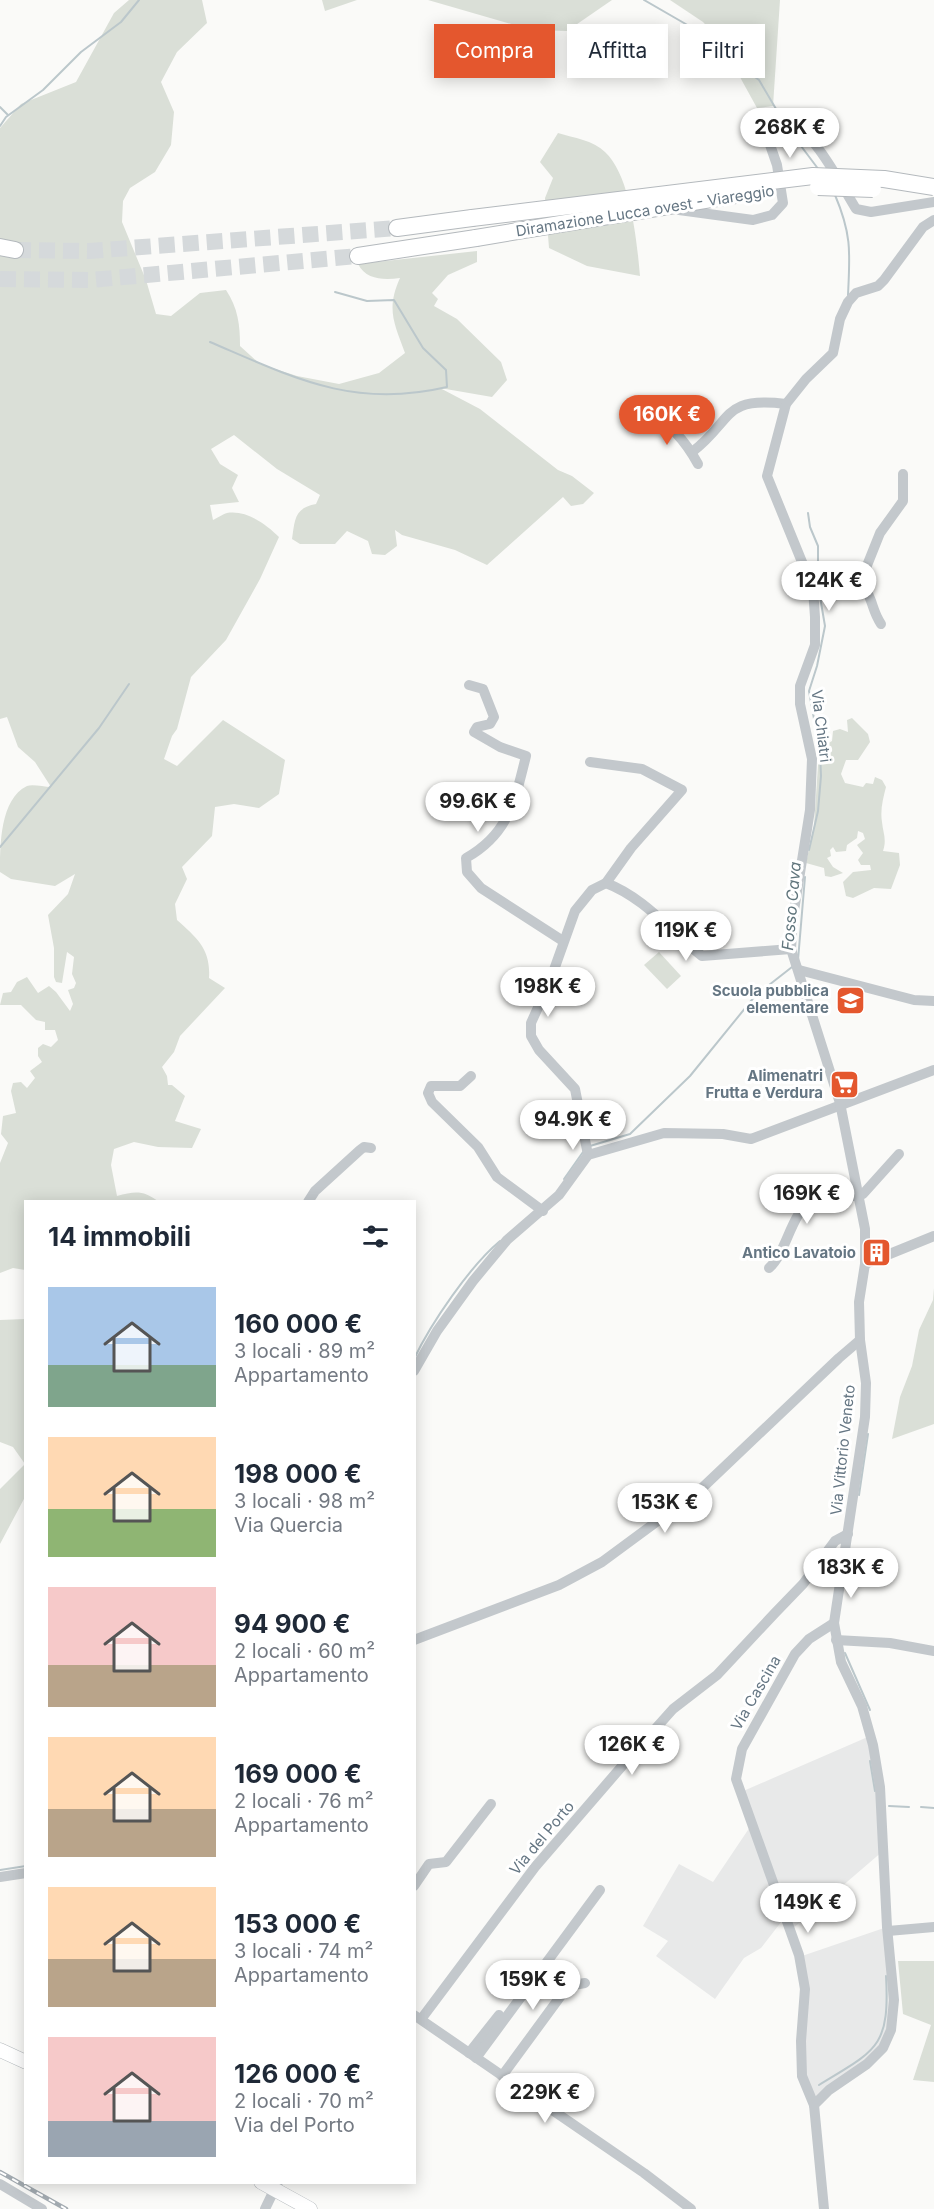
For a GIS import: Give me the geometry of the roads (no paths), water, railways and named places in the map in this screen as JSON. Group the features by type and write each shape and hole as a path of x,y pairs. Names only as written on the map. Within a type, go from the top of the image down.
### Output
{"highway":[{"name":"Diramazione Lucca ovest - Viareggio","path":"397,228 813,176 866,177 934,187"},
{"name":"Diramazione Lucca ovest - Viareggio","path":"358,256 741,194 797,188 857,188 934,198"}],"main road":[{"path":"0,2050 24,2061"},
{"path":"277,2186 310,2209"}],"street":[{"path":"631,208 700,211 753,220 772,215 783,203 777,165 768,139 774,121 784,117 794,122 827,161 855,209 872,212 934,202"},
{"name":"Via Chiatri","path":"795,961 792,917 810,810 812,759 800,704 800,686 815,645 814,589 767,476 786,404 806,379 833,353 843,311 856,293 878,286 884,280 923,228 934,220"},
{"path":"692,452 714,432 732,409 749,403 786,404"},
{"path":"644,414 654,416 668,426 692,452 698,464"},
{"path":"814,589 826,584 855,580 870,564 880,533 903,501 903,474"},
{"path":"855,580 869,591 875,615 881,624"},
{"path":"469,686 483,689 494,717 490,724 477,727 474,732 500,747 526,756 516,795 502,830 484,847 466,858 467,872 481,888 563,941"},
{"path":"588,1150 575,1089 539,1050 530,1029 575,911 592,890 606,883 631,848 682,790 642,769 590,762"},
{"path":"606,883 621,889 655,912 702,956 795,961 914,1000 934,1001"},
{"name":"Via Vittorio Veneto","path":"795,961 840,1103 865,1229 865,1264 859,1302 860,1340 866,1383 865,1417 834,1623 841,1662 862,1706 875,1754 880,1787 894,2000 891,2030 883,2048 867,2064 829,2090 814,2105"},
{"path":"416,1368 437,1331 473,1281 507,1240 540,1209 559,1195 588,1150 664,1133 723,1134 751,1139 840,1103 888,1089 934,1070"},
{"path":"471,1076 460,1086 431,1086 428,1092 432,1102 478,1147 497,1177 540,1209"},
{"path":"309,1200 315,1191 360,1150 364,1147 371,1148"},
{"path":"769,1268 775,1263 792,1221 812,1198 859,1195 875,1182 899,1154"},
{"path":"865,1264 934,1236"},
{"path":"416,1639 559,1585 602,1562 701,1490 860,1340"},
{"name":"Via del Porto","path":"418,2017 535,1867 623,1765 673,1709 717,1675 803,1584 835,1541 848,1534"},
{"name":"Via Cascina","path":"814,2105 802,2076 801,2041 806,1989 799,1955 736,1779 741,1749 795,1654 808,1639 834,1623"},
{"path":"836,1640 890,1643 934,1651"},
{"path":"416,1883 429,1864 446,1862 491,1804"},
{"path":"0,1877 24,1873"},
{"path":"473,2056 600,1890"},
{"path":"888,1931 934,1926"},
{"path":"473,2056 529,1977"},
{"path":"502,2076 568,1986 585,1983"},
{"path":"418,2017 644,2173 691,2209"},
{"path":"814,2105 824,2209"},
{"path":"0,2184 42,2209"},
{"path":"265,2209 277,2186"}],"waterway":[{"path":"0,126 6,117 43,90 81,52 121,22 139,0"},
{"path":"644,0 703,34 726,56 759,80 779,114"},
{"path":"0,107 8,115"},
{"path":"783,122 819,170"},
{"path":"835,195 841,209 849,244 848,295"},
{"path":"210,342 297,378 353,392 413,393 447,387 446,370 423,348 394,300 367,301 335,292"},
{"name":"Fosso Cava","path":"808,513 810,527 818,546 818,583"},
{"name":"Fosso Cava","path":"809,850 818,811 821,776 820,752 809,691 825,626 819,591"},
{"path":"0,847 99,728 129,684"},
{"name":"Fosso Cava","path":"798,960 805,877"},
{"name":"Fosso Cava","path":"590,1146 630,1134 690,1076 755,996 792,967"},
{"name":"Fosso Cava","path":"564,1179 583,1152"},
{"name":"Fosso Cava","path":"416,1355 452,1296 476,1265 500,1241"},
{"path":"859,1495 868,1434"},
{"path":"845,1653 870,1710"},
{"path":"870,1761 875,1791"},
{"path":"889,1806 909,1807"},
{"path":"921,1807 934,1808"},
{"name":"Fosso Cava","path":"0,1870 24,1866"},
{"name":"Fosso Cava","path":"819,2085 866,2054 882,2033 887,2000 886,1976"}],"tunnel":[{"path":"15,250 89,251 397,228"},
{"path":"0,279 91,280 358,256"}],"railway":[{"path":"0,2172 66,2209"}],"place":[{"name":"Scuola pubblica elementare","path":"850,1000"},
{"name":"Alimenatri Frutta e Verdura","path":"844,1085"},
{"name":"Antico Lavatoio","path":"877,1253"}]}
